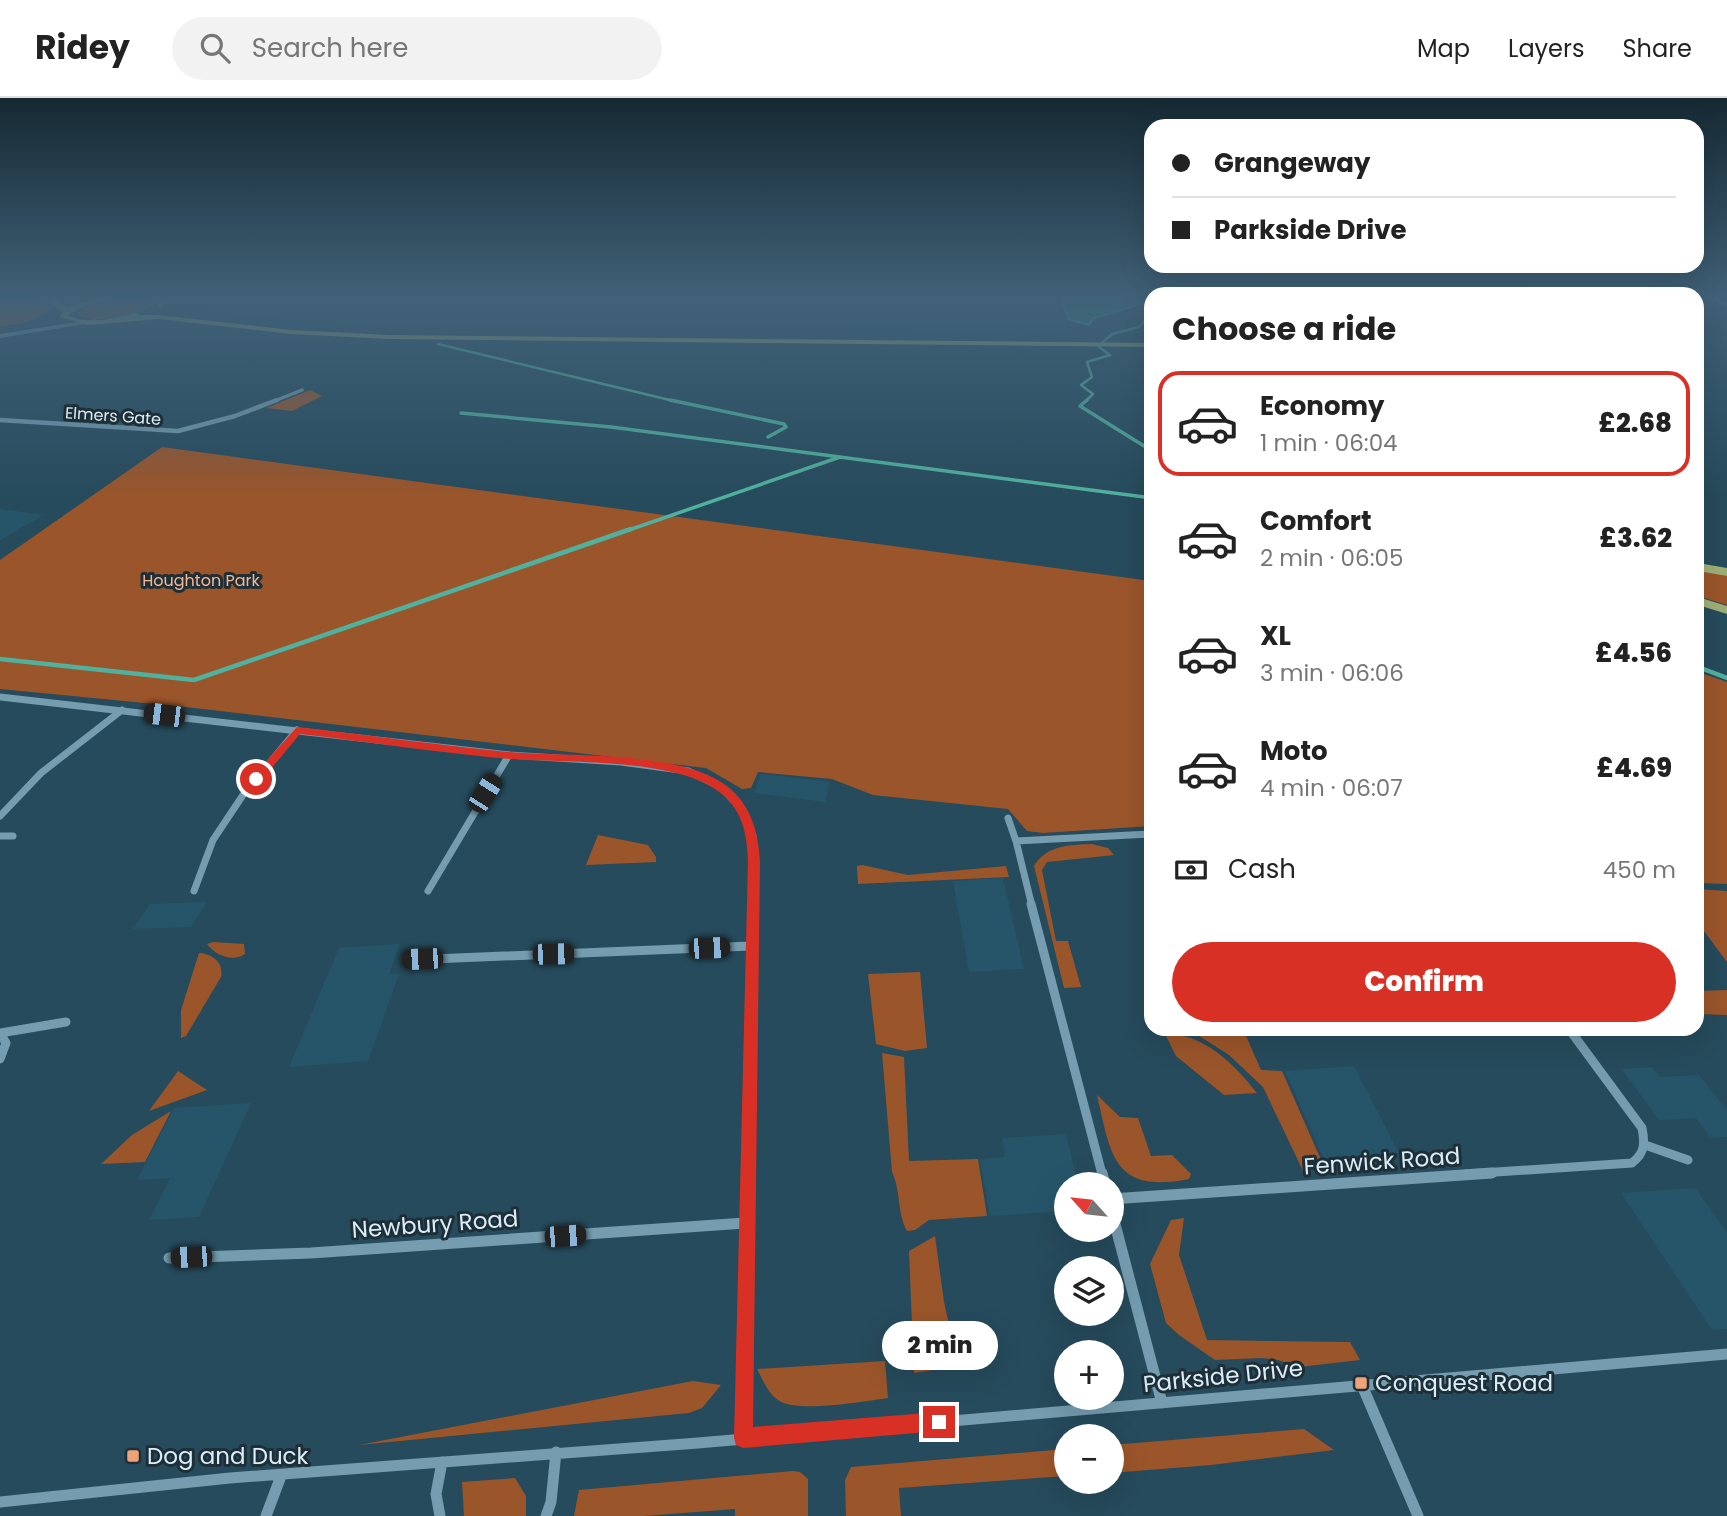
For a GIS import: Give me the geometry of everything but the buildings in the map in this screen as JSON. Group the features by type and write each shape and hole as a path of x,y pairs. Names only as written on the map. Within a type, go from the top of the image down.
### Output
{"main road":[{"path":"1704,566 1726,572"},
{"path":"1704,603 1726,610"}],"street":[{"name":"Elmers Gate","path":"0,420 178,431 235,416 302,390"},
{"path":"0,698 509,755 621,762 688,771 721,787 744,812 753,836 743,1438"},
{"path":"0,816 41,773 122,710"},
{"path":"194,891 213,840 243,795 297,730"},
{"path":"428,891 509,755"},
{"path":"1008,818 1101,1172"},
{"path":"1016,841 1144,834"},
{"path":"0,836 13,836"},
{"path":"408,960 751,946"},
{"path":"0,1059 6,1043 0,1033 66,1022"},
{"path":"1574,1036 1642,1128 1645,1144 1688,1160"},
{"name":"Fenwick Road","path":"1124,1198 1632,1163 1642,1157 1645,1144"},
{"name":"Newbury Road","path":"169,1258 311,1254 745,1223"},
{"path":"1120,1242 1162,1403"},
{"name":"Parkside Drive","path":"0,1502 556,1452 1727,1354"},
{"path":"1361,1384 1378,1418 1418,1516"},
{"path":"546,1516 551,1502 556,1452"},
{"path":"440,1516 436,1494 442,1462"},
{"path":"267,1516 281,1476"}],"shaded area":[{"path":"0,509 44,515 0,540"},
{"path":"761,774 830,782 825,802 754,793"},
{"path":"1003,878 1024,969 969,972 953,881"},
{"path":"207,902 191,927 133,929 150,904"},
{"path":"400,944 389,974 399,974 368,1061 289,1067 339,948"},
{"path":"1354,1066 1399,1153 1324,1159 1285,1071"},
{"path":"1652,1067 1660,1077 1699,1075 1727,1110 1727,1137 1711,1138 1696,1118 1659,1120 1622,1069"},
{"path":"251,1103 199,1217 149,1220 170,1178 137,1180 174,1108"},
{"path":"1066,1134 1075,1172 1054,1172 1054,1212 990,1216 980,1159 1005,1157 1002,1138"},
{"path":"1695,1188 1727,1232 1727,1329 1712,1330 1621,1193"}],"green space":[{"path":"310,390 322,396 292,411 266,408"},
{"name":"Houghton Park","path":"162,447 1144,580 1144,826 1043,833 1027,831 1008,809 873,795 832,779 758,772 751,788 742,789 706,768 186,707 0,689 0,560"},
{"path":"1704,572 1727,575 1727,605 1704,598"},
{"path":"1704,674 1727,682 1727,884 1704,883"},
{"path":"598,835 648,845 656,857 656,862 586,865"},
{"path":"1092,844 1108,848 1114,855 1047,862 1042,870 1056,941 1068,941 1081,987 1064,988 1034,866 1052,850"},
{"path":"857,866 908,875 1006,866 1009,877 858,884"},
{"path":"1704,889 1727,891 1727,962 1704,931"},
{"path":"207,944 244,944 245,954 235,958 225,956 215,952"},
{"path":"199,953 216,960 221,967 221,977 186,1036 181,1038 181,1010"},
{"path":"920,972 927,1048 905,1051 876,1044 868,974"},
{"path":"1727,990 1727,1015 1704,1014 1704,991"},
{"path":"1166,1036 1193,1039 1228,1061 1257,1093 1224,1095 1176,1056"},
{"path":"1199,1036 1246,1036 1261,1070 1282,1071 1325,1169 1303,1171 1263,1087 1229,1055"},
{"path":"882,1053 904,1057 909,1161 978,1159 987,1216 929,1220 915,1230 907,1231 892,1172"},
{"path":"178,1071 207,1090 149,1111"},
{"path":"1097,1095 1120,1117 1138,1118 1151,1156 1172,1155 1191,1174 1189,1179 1145,1181 1130,1175 1112,1152"},
{"path":"171,1111 145,1162 101,1164 132,1135"},
{"path":"1184,1218 1179,1255 1207,1340 1350,1342 1360,1360 1299,1367 1262,1358 1215,1360 1179,1335 1166,1323 1150,1264 1171,1220"},
{"path":"935,1236 944,1302 958,1366 914,1373 909,1251"},
{"path":"885,1361 888,1398 815,1406 787,1404 778,1400 757,1369"},
{"path":"693,1381 721,1385 702,1408 689,1413 359,1445"},
{"path":"1304,1429 1334,1450 1211,1465 1124,1472 1124,1444"},
{"path":"1054,1450 1054,1477 899,1488 901,1516 846,1516 845,1480 851,1467"},
{"path":"800,1472 808,1479 808,1516 735,1516 735,1509 644,1516 574,1516 579,1490"},
{"path":"515,1478 526,1496 526,1516 464,1516 462,1482"}],"waterway":[{"path":"526,365 678,402"},
{"path":"1087,400 1093,394 1081,385 1092,377 1088,365"},
{"path":"670,400 784,424 786,427 768,437"},
{"path":"1087,400 1080,406 1144,446"},
{"path":"461,413 611,427 840,457"},
{"path":"626,531 840,457"},
{"path":"840,457 1144,497"},
{"path":"0,659 194,680 631,529"},
{"path":"1704,669 1727,678"}],"place":[{"name":"Conquest Road","path":"1361,1383"},
{"name":"Dog and Duck","path":"133,1456"}],"route":[{"path":"256,779 297,730 509,755 621,762 688,771 721,787 734,799 744,812 753,836 754,861 743,1438 939,1422"}]}
